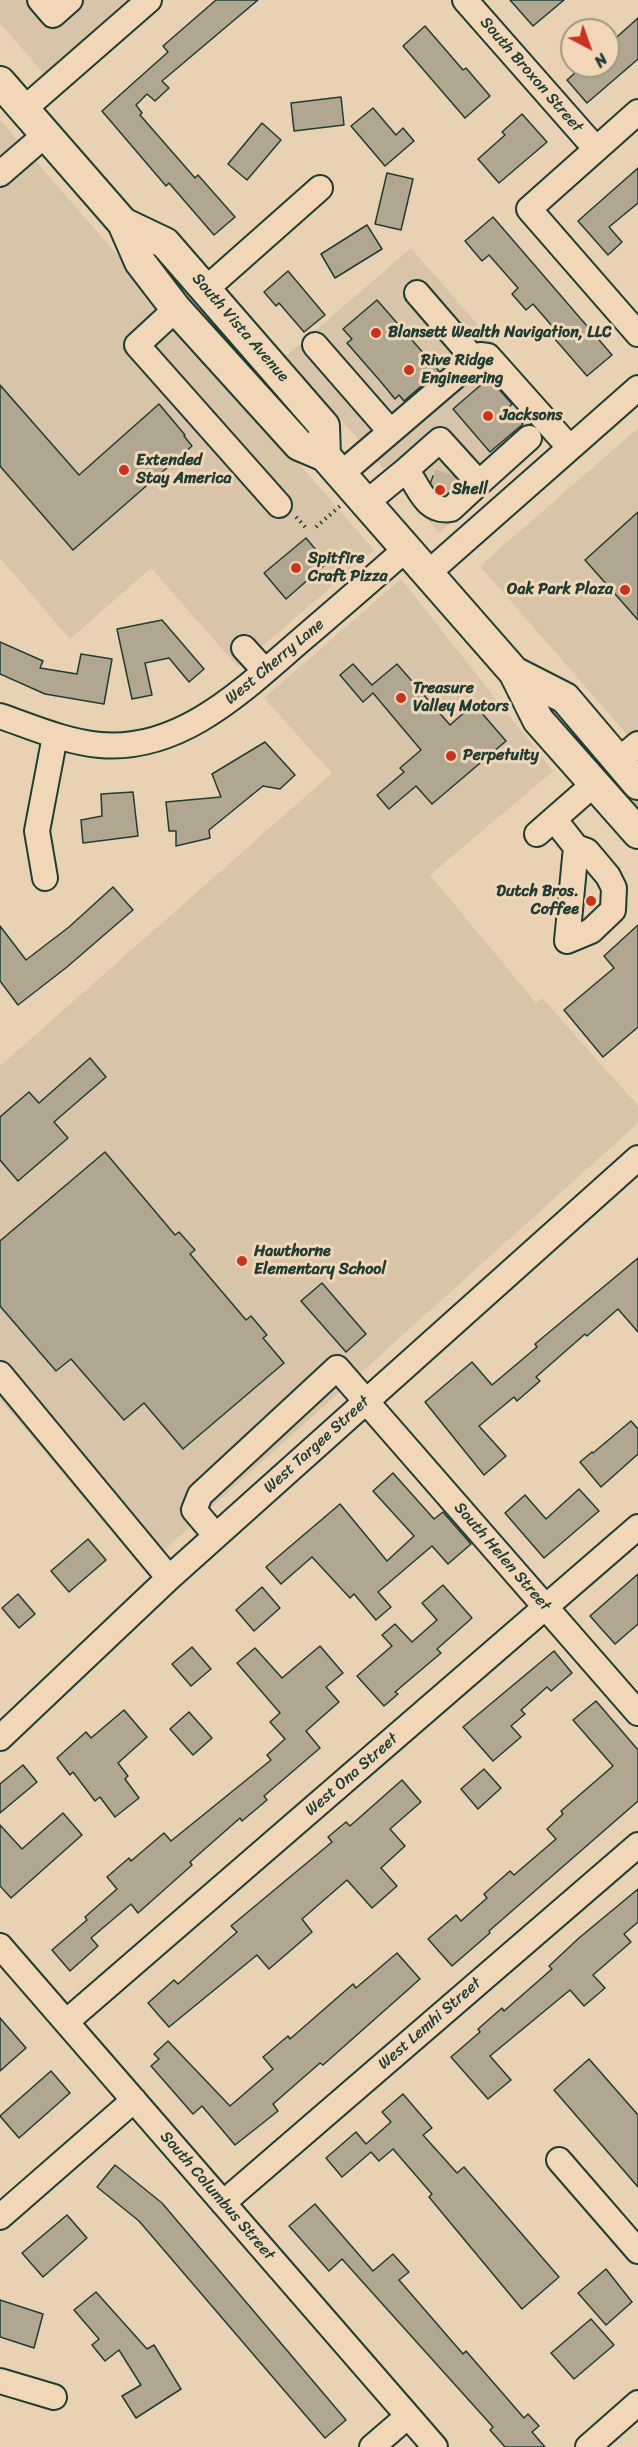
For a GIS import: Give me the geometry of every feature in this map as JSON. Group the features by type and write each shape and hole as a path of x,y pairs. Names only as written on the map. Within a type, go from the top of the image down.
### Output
{"main road":[{"name":"South Vista Avenue","path":"0,82 123,223 140,262 176,309 299,445 333,465 514,672 538,720 638,833"},
{"name":"South Vista Avenue","path":"123,223 165,243 206,289 324,426 333,465"},
{"name":"South Vista Avenue","path":"514,672 565,698 628,753 638,784"}],"street":[{"path":"40,0 53,15 70,0"},
{"name":"South Broxon Street","path":"465,0 597,149"},
{"path":"23,110 137,4"},
{"path":"638,112 529,209 638,334"},
{"path":"0,174 45,135"},
{"path":"206,289 320,188"},
{"path":"417,293 474,359"},
{"path":"176,309 137,345 279,505"},
{"path":"315,345 390,431"},
{"path":"333,465 390,431 480,355 488,356 570,448"},
{"path":"427,574 638,388"},
{"path":"366,504 441,487 529,438"},
{"path":"441,487 487,521"},
{"name":"West Cherry Lane","path":"0,716 55,736 100,745 129,744 159,738 194,724 231,701 406,549"},
{"path":"244,648 265,671"},
{"path":"45,878 37,831 55,736"},
{"path":"576,847 545,826 594,784"},
{"name":"West Targee Street","path":"0,1738 169,1578 638,1158"},
{"name":"South Helen Street","path":"216,1536 194,1510 200,1496 337,1368 638,1713"},
{"path":"0,1374 169,1578"},
{"name":"West Ona Street","path":"66,2022 638,1527"},
{"name":"West Lemhi Street","path":"223,2203 638,1845"},
{"name":"South Columbus Street","path":"0,1946 435,2447"},
{"path":"0,2217 134,2100"},
{"path":"559,2160 638,2251"},
{"path":"0,2381 54,2397"},
{"path":"588,2447 638,2403"},
{"path":"372,2447 408,2416"}],"shaded area":[{"path":"0,0 127,0 44,74 0,23"},
{"path":"0,120 374,550 238,667 151,568 70,639 0,558"},
{"path":"411,248 564,424 439,533 286,356"},
{"path":"144,250 157,254 314,434 296,423"},
{"path":"638,428 638,747 480,566"},
{"name":"Hawthorne Elementary School","path":"401,579 553,771 430,875 536,1003 542,998 638,1106 638,1123 143,1569 0,1399 0,1066 332,773 264,698"},
{"path":"525,686 556,705 638,800 638,817"}],"building":[{"path":"216,0 258,0 162,81 169,88 155,101 147,94 136,105 142,113 140,115 195,178 198,175 235,217 214,235 169,183 166,186 102,111 168,52 163,46"},
{"path":"510,0 564,0 533,26"},
{"path":"638,18 638,59 620,75 620,34"},
{"path":"425,26 463,70 466,68 490,96 465,118 403,46"},
{"path":"569,78 616,78 587,103 567,80"},
{"path":"341,97 344,125 294,131 291,103"},
{"path":"373,108 396,135 403,128 414,141 385,166 351,126"},
{"path":"522,114 547,142 499,183 478,159 505,135 502,132"},
{"path":"262,123 281,140 247,180 228,164"},
{"path":"638,168 638,203 609,227 622,242 608,255 578,221"},
{"path":"387,173 413,179 401,230 375,224"},
{"path":"493,217 612,355 587,376 554,338 559,334 533,304 526,310 512,294 518,288 489,255 482,261 465,241"},
{"path":"367,225 382,249 335,278 321,254"},
{"path":"288,271 325,315 304,332 279,303 276,306 264,292"},
{"path":"377,300 439,371 404,401 399,395 395,399 347,343 352,339 343,329"},
{"name":"Jacksons","path":"489,378 512,404 508,408 523,424 490,452 453,409"},
{"name":"Extended Stay America","path":"0,385 79,475 159,404 192,446 73,550 0,466"},
{"path":"433,476 455,484 445,495 441,494 431,482"},
{"name":"Oak Park Plaza","path":"638,512 638,620 585,560"},
{"name":"Spitfire Craft Pizza","path":"306,538 327,563 286,599 264,573"},
{"path":"162,620 204,669 189,682 169,658 145,663 152,695 132,699 117,629"},
{"path":"0,642 43,661 40,668 77,674 81,654 112,659 104,704 45,694 0,674"},
{"path":"353,664 372,685 397,664 450,725 474,704 506,741 432,804 416,786 389,809 377,795 404,772 400,768 421,750 373,693 363,702 340,675"},
{"path":"265,742 295,775 280,789 263,786 209,830 210,838 176,846 176,831 169,831 166,802 221,797 212,774"},
{"path":"133,792 138,836 83,843 81,820 102,816 101,794"},
{"path":"113,887 133,910 67,967 18,1005 0,981 0,926 26,960 69,927"},
{"path":"638,925 638,1027 603,1057 564,1010 614,968 604,956"},
{"path":"90,1058 106,1077 54,1122 68,1138 18,1181 0,1160 0,1117 29,1092 39,1103"},
{"path":"105,1152 175,1235 179,1232 195,1250 190,1254 246,1320 251,1316 267,1335 263,1338 284,1363 183,1449 144,1403 124,1420 71,1359 56,1371 0,1306 0,1241"},
{"path":"638,1258 638,1332 618,1309 587,1336 585,1334 536,1377 540,1381 517,1401 514,1397 479,1426 506,1456 484,1475 425,1402 472,1362 492,1385 537,1347 535,1344"},
{"path":"322,1283 366,1334 346,1352 301,1301"},
{"path":"631,1421 638,1429 638,1454 601,1487 580,1462"},
{"path":"393,1473 434,1519 443,1512 471,1544 448,1564 432,1546 378,1592 391,1607 376,1620 354,1594 350,1598 312,1557 281,1584 266,1567 340,1504 387,1561 414,1536 373,1491"},
{"path":"579,1489 599,1511 544,1558 505,1513 525,1495 546,1519"},
{"path":"88,1539 106,1560 69,1592 51,1571"},
{"path":"638,1574 638,1624 615,1644 590,1616"},
{"path":"443,1585 472,1618 437,1649 441,1653 395,1692 398,1694 384,1706 357,1676 392,1646 382,1635 395,1624 412,1642 437,1620 422,1603"},
{"path":"262,1587 280,1608 254,1631 236,1610"},
{"path":"18,1594 35,1614 19,1628 2,1608"},
{"path":"320,1646 343,1673 326,1687 339,1702 306,1731 320,1748 264,1796 267,1800 242,1821 240,1818 190,1862 192,1865 138,1913 131,1904 91,1938 98,1946 70,1971 52,1950 87,1920 85,1917 117,1889 107,1877 129,1858 131,1861 164,1833 171,1841 271,1760 267,1755 285,1739 270,1722 280,1713 237,1663 255,1648 282,1678"},
{"path":"192,1647 211,1669 191,1686 172,1664"},
{"path":"554,1651 572,1673 551,1691 547,1687 521,1710 525,1714 511,1726 521,1737 493,1761 463,1727"},
{"path":"596,1701 638,1750 638,1801 452,1966 428,1939 456,1915 461,1921 487,1898 484,1894 510,1871 514,1875 556,1839 547,1829 563,1814 561,1811 613,1766 573,1720"},
{"path":"124,1710 147,1737 118,1763 128,1776 125,1779 139,1798 115,1817 100,1797 95,1801 73,1772 70,1775 57,1758 86,1732 91,1738"},
{"path":"189,1712 212,1738 193,1755 170,1729"},
{"path":"23,1765 37,1782 0,1813 0,1784"},
{"path":"484,1769 501,1788 478,1809 461,1789"},
{"path":"402,1780 421,1802 390,1829 405,1846 381,1868 397,1886 372,1908 347,1880 302,1919 312,1932 269,1969 257,1955 169,2027 148,2003 174,1980 178,1984 237,1932 231,1926 332,1842 328,1837 346,1822 350,1826"},
{"path":"63,1813 82,1835 11,1898 0,1886 0,1825 22,1849"},
{"path":"638,1889 638,1922 624,1934 631,1942 593,1975 605,1988 584,2006 570,1990 490,2056 511,2080 488,2099 451,2057 480,2032 478,2029 502,2008 504,2011 552,1969 549,1966 579,1938"},
{"path":"397,1953 420,1979 323,2065 320,2063 273,2104 278,2111 235,2145 202,2106 193,2114 151,2066 159,2059 154,2054 168,2041 230,2106 273,2069 263,2057 288,2036 290,2039 353,1984 356,1988"},
{"path":"0,2018 26,2048 0,2071"},
{"path":"589,2059 638,2115 638,2187 554,2090"},
{"path":"51,2071 70,2093 19,2138 0,2116"},
{"path":"403,2094 432,2128 423,2135 457,2173 464,2167 559,2277 522,2309 429,2197 432,2194 393,2149 379,2161 371,2152 342,2177 326,2158 356,2132 366,2144 391,2122 382,2112"},
{"path":"115,2165 162,2203 346,2420 325,2438 139,2221 97,2187"},
{"path":"315,2204 373,2271 393,2254 409,2272 399,2280 463,2354 466,2351 524,2418 528,2414 539,2426 532,2432 545,2447 505,2447 490,2430 493,2427 342,2259 329,2271 289,2226"},
{"path":"67,2215 87,2238 43,2277 22,2253"},
{"path":"606,2269 632,2302 606,2325 578,2293"},
{"path":"96,2292 147,2349 154,2345 181,2389 136,2418 122,2396 141,2385 119,2350 105,2361 92,2345 99,2339 74,2310"},
{"path":"0,2300 43,2314 34,2348 0,2337"},
{"path":"591,2319 614,2345 574,2379 551,2353"}],"tunnel":[{"path":"432,481 453,488"}],"place":[{"name":"Blansett Wealth Navigation, LLC","path":"376,333"},
{"name":"Rive Ridge Engineering","path":"409,370"},
{"name":"Jacksons","path":"488,416"},
{"name":"Extended Stay America","path":"124,470"},
{"name":"Shell","path":"440,490"},
{"name":"Spitfire Craft Pizza","path":"296,568"},
{"name":"Oak Park Plaza","path":"625,590"},
{"name":"Treasure Valley Motors","path":"401,698"},
{"name":"Perpetuity","path":"451,756"},
{"name":"Dutch Bros. Coffee","path":"591,901"},
{"name":"Hawthorne Elementary School","path":"242,1261"}]}
